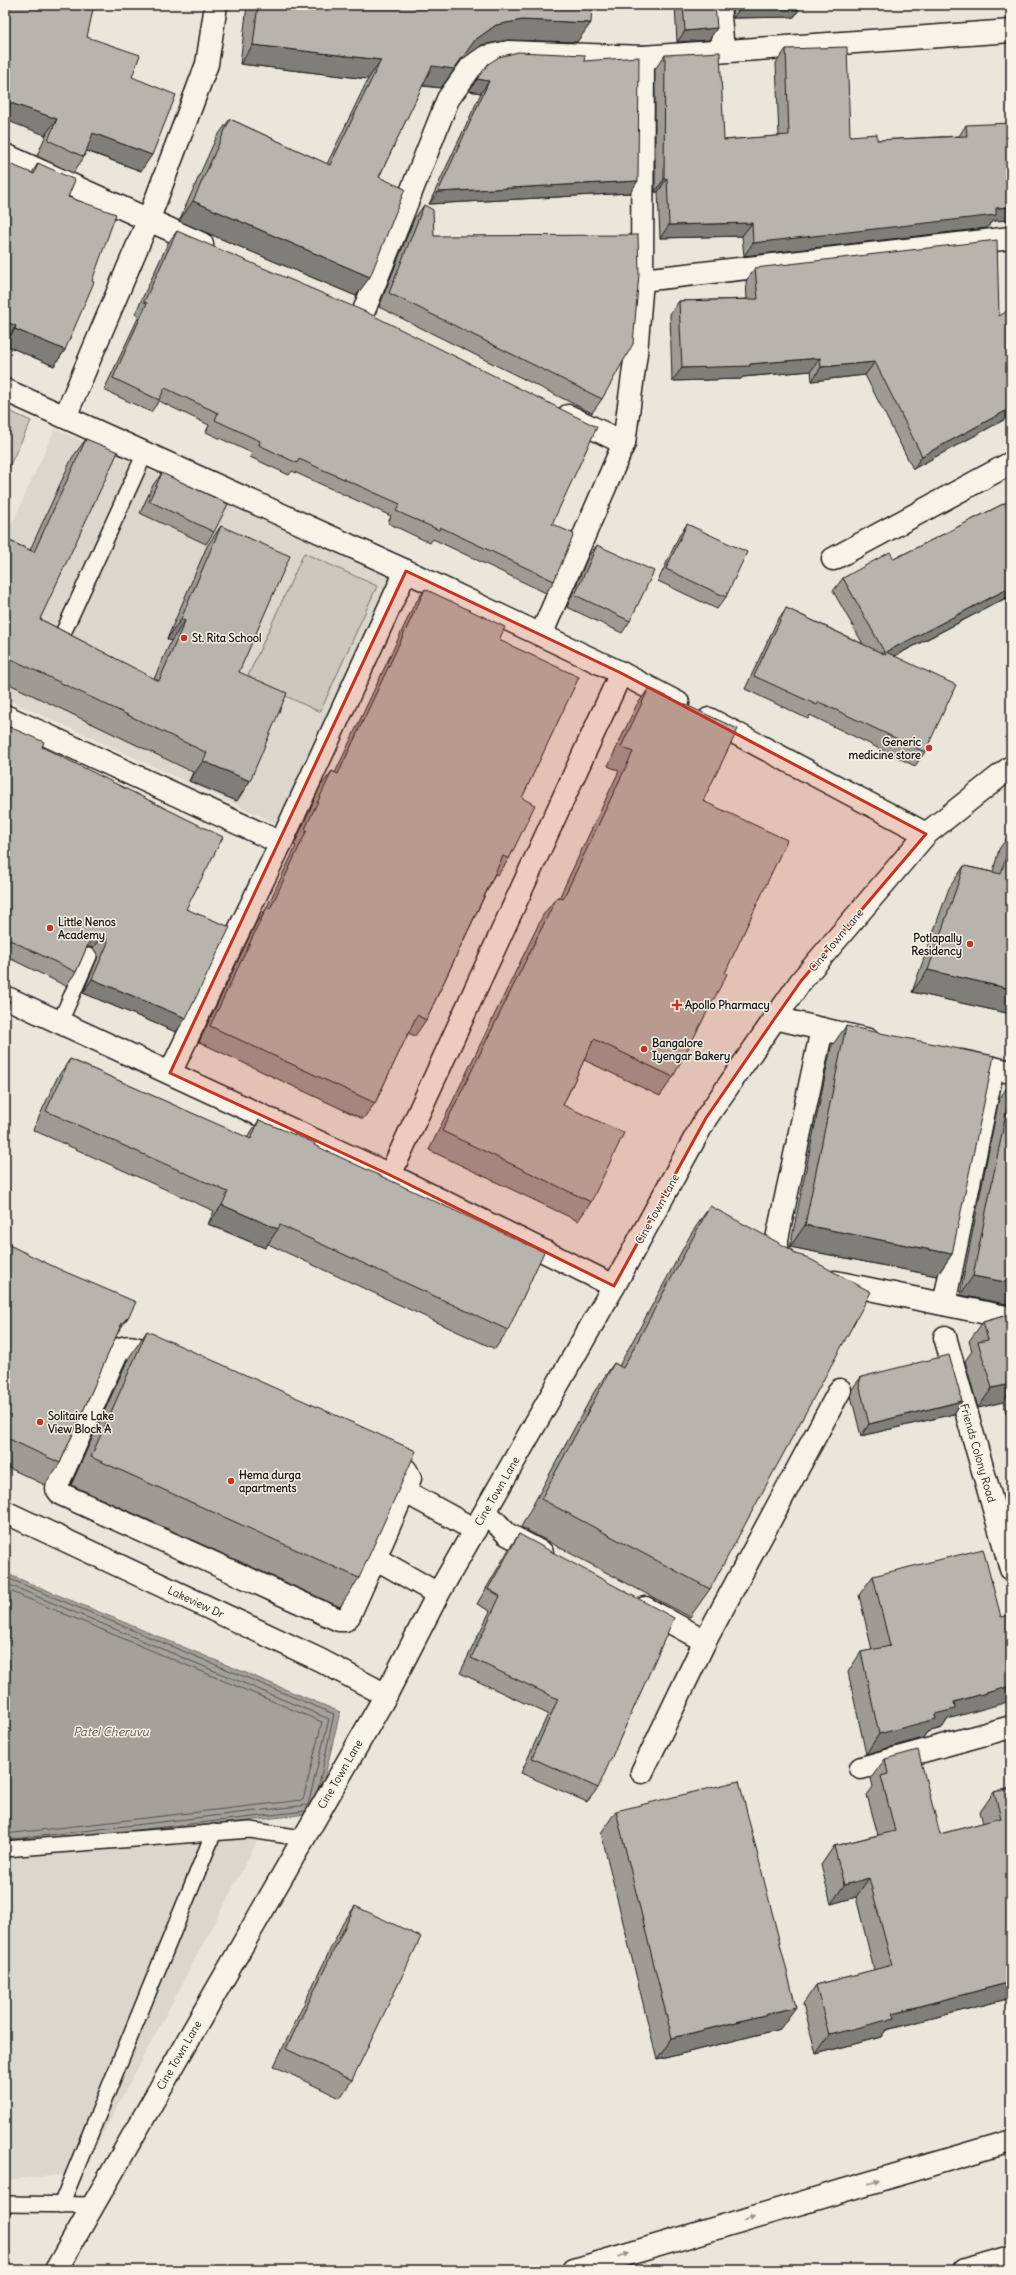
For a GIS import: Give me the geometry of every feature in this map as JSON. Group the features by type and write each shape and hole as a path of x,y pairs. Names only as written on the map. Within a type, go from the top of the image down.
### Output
{"main road":[{"path":"65,417 148,221 207,64 216,5"},
{"path":"719,5 723,51"},
{"path":"363,313 448,99 471,67 485,57 508,52 643,56 1011,31"},
{"path":"540,635 624,444 636,353 642,280 643,56"},
{"path":"5,154 148,221 220,252"},
{"path":"642,280 1011,238"},
{"path":"341,304 384,323"},
{"path":"5,390 406,571 622,673 926,834"},
{"path":"553,408 624,444"},
{"path":"833,559 1011,463"},
{"path":"170,1073 281,843 406,571"},
{"path":"390,1175 622,673"},
{"path":"5,716 281,843"},
{"name":"Cine Town Lane","path":"56,2270 302,1838 386,1695 438,1594 614,1286 706,1118 801,981 926,834 1011,767"},
{"path":"5,998 390,1175 614,1286"},
{"path":"775,1018 892,1045"},
{"path":"822,1029 778,1239 778,1260 783,1272 1011,1318"},
{"path":"938,1056 1002,1070 944,1304"},
{"name":"Friends Colony Road","path":"945,1337 1003,1513 1011,1569"},
{"path":"184,1370 133,1347 126,1346 118,1350 58,1483 57,1489 61,1494 339,1620 345,1620 349,1616 410,1478 406,1470 363,1450"},
{"path":"642,1772 705,1641 840,1390"},
{"path":"404,1491 480,1521 562,1564"},
{"name":"Lakeview Dr","path":"5,1512 320,1660 386,1695"},
{"path":"375,1558 438,1594"},
{"path":"630,1600 705,1641"},
{"path":"861,1768 1011,1727"},
{"path":"574,2270 1011,2141"},
{"path":"964,2270 1011,2257"}],"lane":[{"path":"59,642 145,453"},
{"path":"60,1022 89,956"},
{"path":"5,1849 250,1830 302,1838"},
{"path":"61,2205 214,1832"},
{"path":"5,2204 94,2205"}],"highlighted area":[{"path":"406,571 621,673 926,834 801,981 775,1018 706,1118 614,1286 390,1175 170,1073"}],"shaded area":[{"path":"5,409 31,421 5,475"},
{"name":"St. Rita School","path":"55,429 392,577 278,824 5,698 5,539"},
{"path":"304,553 377,586 320,712 247,678"},
{"path":"275,1808 82,2173 5,2180 5,1845"}],"water":[{"name":"Patel Cheruvu","path":"5,1573 340,1712 316,1813 5,1849"}],"building":[{"path":"5,5 94,5 87,37 140,55 132,77 176,95 152,155 93,133 84,157 48,140 57,119 5,101"},
{"path":"258,5 592,5 591,23 522,20 496,25 475,40 454,69 432,66 379,177 405,189 370,277 193,201 230,119 330,165 381,60 253,45"},
{"path":"683,5 715,5 717,28 685,31"},
{"path":"740,5 802,5 741,7"},
{"path":"847,47 850,136 877,134 877,140 967,136 966,125 1011,123 1011,207 996,208 996,215 753,243 752,223 669,225 667,178 664,179 665,55 720,52 724,140 789,135 786,49"},
{"path":"518,52 585,55 584,61 639,57 638,181 438,192 489,81 477,79 488,64 499,57"},
{"path":"5,162 34,174 38,163 75,180 68,197 116,214 92,281 94,282 65,350 15,329 16,326 5,321"},
{"path":"424,205 433,210 434,236 638,235 639,274 633,344 602,399 389,293"},
{"path":"177,231 366,312 597,427 552,524 574,534 554,581 440,527 439,530 396,511 400,504 299,459 297,463 259,445 260,441 215,420 218,413 165,388 159,400 113,378 147,303 144,302"},
{"path":"997,240 999,316 1011,309 1011,408 922,456 875,362 821,367 820,358 750,364 750,366 682,368 679,301 758,299 755,268"},
{"path":"86,439 118,452 40,619 159,681 185,621 181,619 221,526 290,556 239,672 287,693 250,781 203,761 207,753 5,656 5,539 34,552"},
{"path":"162,473 228,504 214,532 149,501"},
{"path":"1011,500 1011,587 886,652 956,685 925,752 819,702 817,705 754,676 786,608 886,655 843,578 890,552 894,559"},
{"path":"687,524 747,552 726,597 666,569"},
{"path":"597,545 654,571 630,621 575,595"},
{"path":"425,589 505,627 499,640 579,677 522,798 535,805 509,859 503,856 426,1020 417,1015 375,1103 210,1026 267,907 270,909 307,830 305,829 332,771 338,774"},
{"path":"649,688 738,729 703,801 787,840 725,973 727,974 673,1077 594,1039 563,1105 624,1133 591,1202 442,1131 557,897 563,899 633,752 621,747"},
{"path":"5,725 44,742 42,747 223,837 186,909 230,927 186,1018 92,979 108,941 103,934 97,933 91,938 76,972 10,940 7,945 5,944"},
{"name":"Potlapally Residency","path":"1011,839 1011,989 928,970 964,866 1001,874"},
{"path":"5,999 10,1001 5,1011"},
{"path":"846,1026 994,1056 952,1254 805,1225"},
{"path":"70,1059 251,1139 259,1120 315,1143 314,1145 544,1252 508,1330 280,1225 278,1229 222,1205 228,1192 46,1111"},
{"path":"1011,1089 1011,1283 973,1276"},
{"path":"710,1206 792,1250 795,1254 806,1257 871,1292 710,1589 541,1499 614,1363 623,1368"},
{"name":"Solitaire Lake View Block A","path":"5,1243 61,1270 136,1302 129,1316 122,1323 60,1463 5,1437"},
{"path":"1011,1314 1011,1384 992,1388 978,1342 988,1340 983,1322"},
{"name":"Hema durga apartments","path":"147,1331 416,1451 359,1578 91,1457"},
{"path":"949,1355 962,1401 869,1424 859,1384 861,1377"},
{"path":"519,1534 674,1618 598,1788 532,1758 558,1699 471,1658 500,1596 488,1589"},
{"path":"983,1549 1001,1617 1011,1615 1011,1686 954,1702 955,1709 935,1714 936,1719 879,1734 861,1652 890,1646 873,1576"},
{"path":"918,1750 940,1834 1001,1818 994,1792 1011,1788 1011,1982 893,2013 895,2018 829,2035 816,1985 892,1965 869,1878 844,1885 834,1846 895,1831 881,1776 888,1774 885,1759"},
{"path":"739,1781 796,2007 672,2038 616,1811"},
{"path":"355,1906 421,1937 352,2080 286,2049"}],"place":[{"name":"St. Rita School","path":"184,638"},
{"name":"Generic medicine store","path":"929,748"},
{"name":"Little Nenos Academy","path":"50,928"},
{"name":"Potlapally Residency","path":"970,944"},
{"name":"Apollo Pharmacy","path":"677,1005"},
{"name":"Bangalore Iyengar Bakery","path":"644,1049"},
{"name":"Solitaire Lake View Block A","path":"40,1422"},
{"name":"Hema durga apartments","path":"231,1481"}]}
